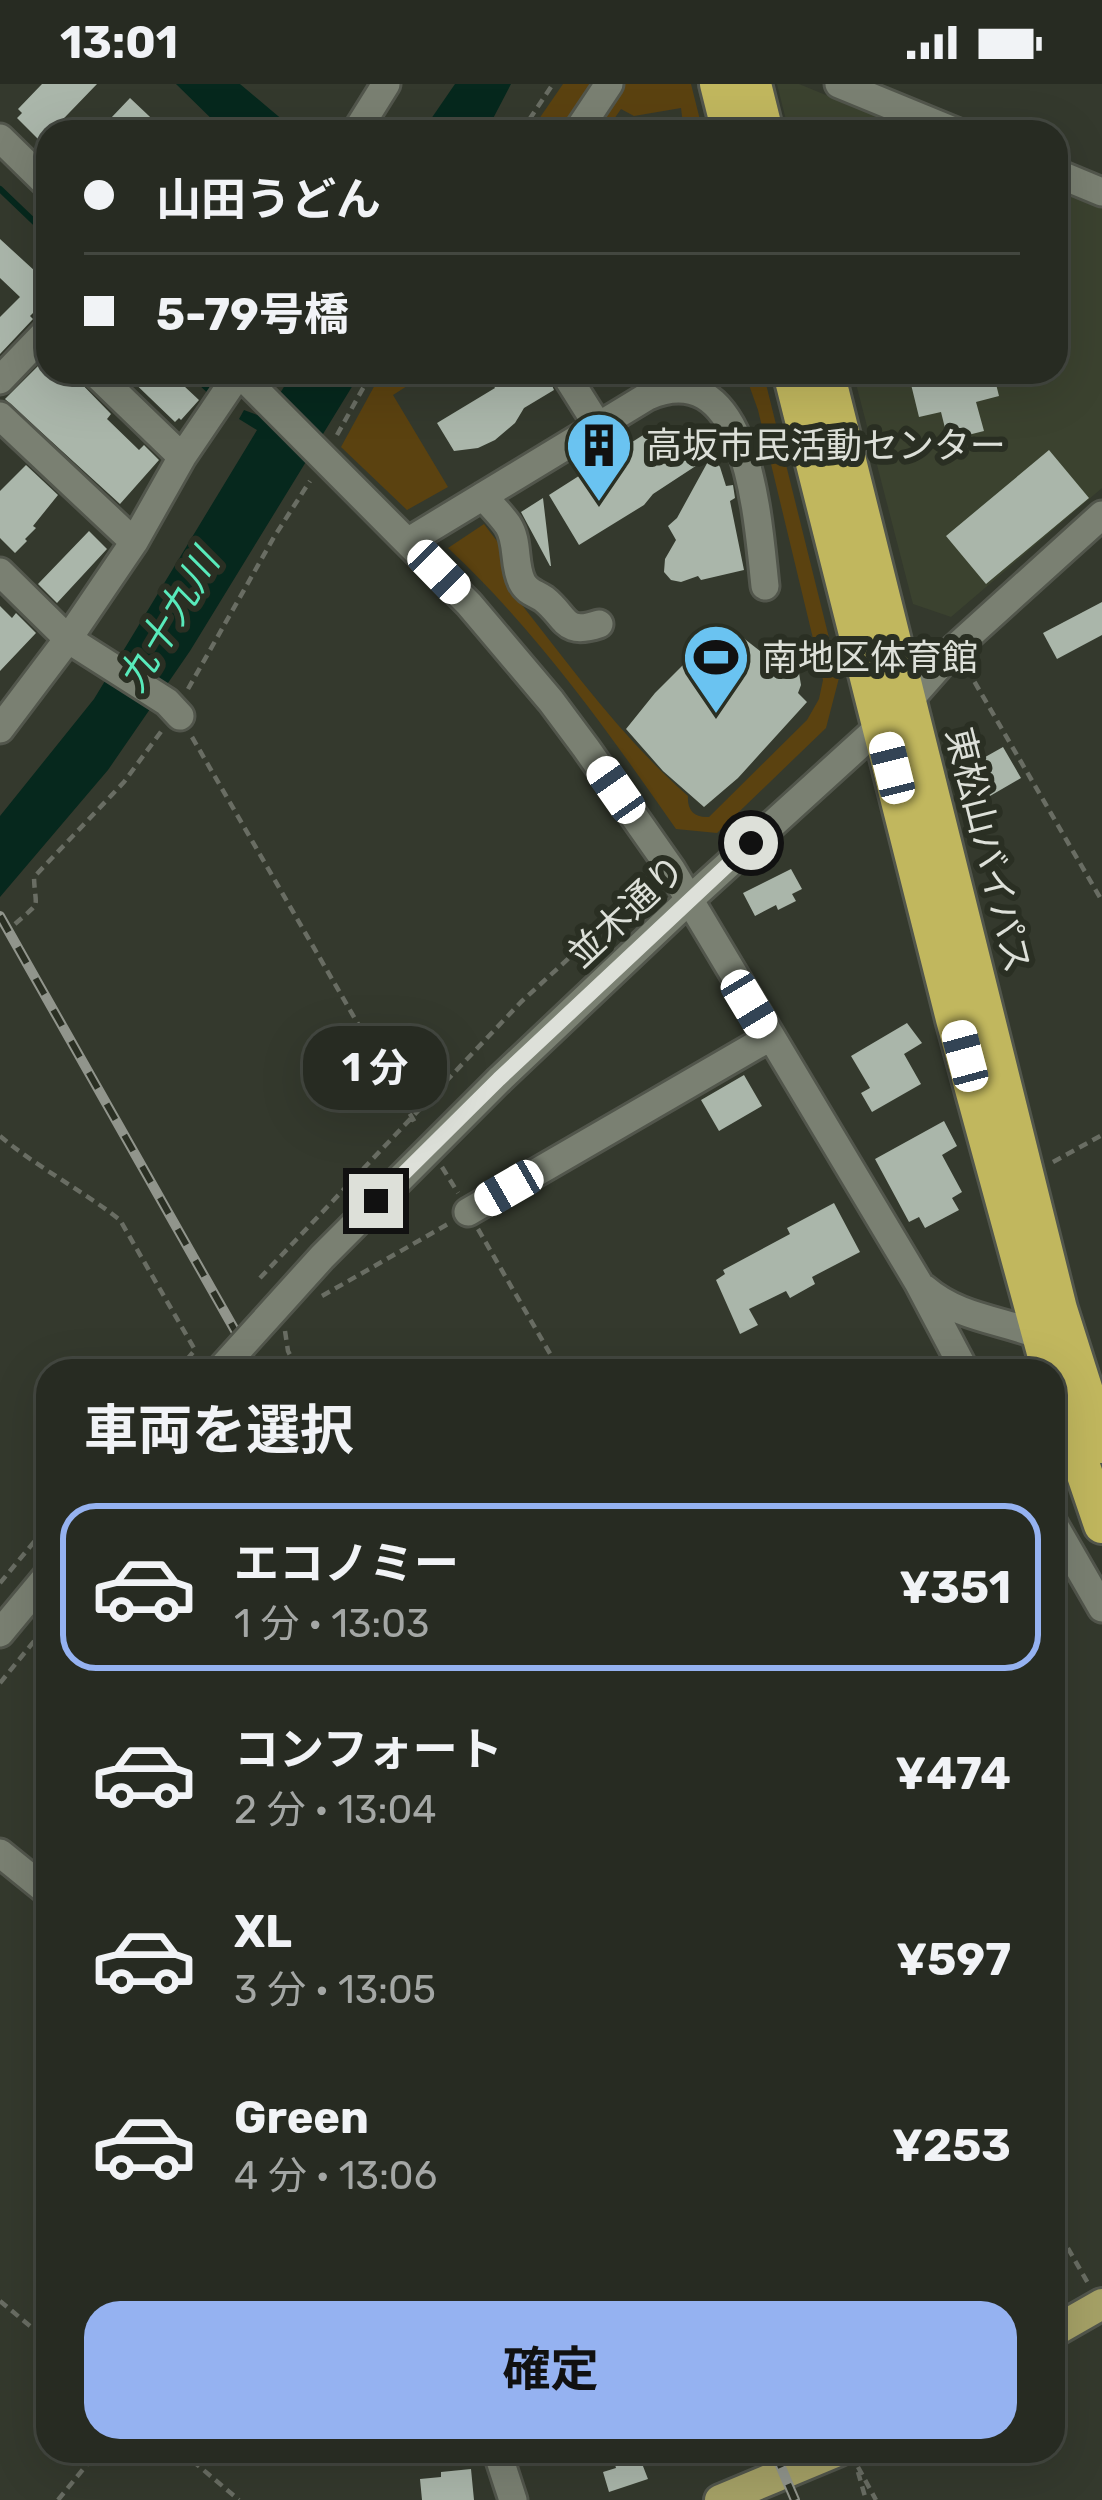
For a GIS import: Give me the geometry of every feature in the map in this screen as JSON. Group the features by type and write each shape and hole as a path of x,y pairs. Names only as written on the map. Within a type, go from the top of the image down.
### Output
{"highway":[{"path":"718,84 727,120"},
{"path":"753,84 762,120"},
{"name":"東松山バイパス","path":"794,384 955,1019 1053,1359"},
{"name":"東松山バイパス","path":"829,384 1026,1174 1053,1359"},
{"path":"1065,1380 1102,1445"},
{"path":"1065,1400 1102,1525"}],"main road":[{"path":"1065,2325 1101,2305"},
{"path":"720,2500 809,2463"}],"street":[{"path":"364,120 386,84"},
{"path":"585,120 609,84"},
{"path":"839,84 927,120"},
{"path":"0,138 36,173"},
{"path":"1068,178 1102,192"},
{"path":"0,380 36,342"},
{"path":"106,384 182,457"},
{"path":"0,729 77,645 182,457 238,384"},
{"path":"250,384 469,604 551,701 671,869 918,1282 958,1359"},
{"path":"572,384 598,426"},
{"path":"409,541 664,389 697,390 717,405 731,427 754,490 765,586"},
{"path":"0,416 134,542"},
{"path":"483,496 509,527 522,583 529,592 574,628 599,624"},
{"name":"並木通り","path":"230,1359 349,1229 499,1079 1102,515"},
{"path":"0,572 77,645 175,708"},
{"path":"468,1212 770,1037"},
{"path":"918,1282 942,1303 1053,1359"},
{"path":"1065,1544 1102,1608"},
{"path":"5,1627 36,1590"},
{"path":"0,1853 36,1882"},
{"path":"500,2463 513,2500"}],"path":[{"path":"529,120 553,84"},
{"path":"14,924 37,904 34,877 124,782 175,708 365,384"},
{"path":"954,649 1102,901"},
{"path":"175,708 412,1118"},
{"path":"260,1278 521,1002 639,894 653,887"},
{"path":"1026,1174 1102,1135"},
{"path":"0,1136 120,1220 195,1350 187,1359"},
{"path":"310,1304 468,1212 553,1359"},
{"path":"284,1328 292,1359"},
{"path":"0,1583 36,1540"},
{"path":"0,1683 36,1639"},
{"path":"1065,2243 1101,2305"},
{"path":"0,2301 36,2331"},
{"path":"58,2500 88,2463"},
{"path":"195,2463 239,2500"},
{"path":"856,2463 866,2500"},
{"path":"856,2463 876,2500"}],"shaded area":[{"path":"563,84 594,84 571,120 538,120"},
{"path":"622,84 691,84 700,120 682,120 681,108 634,116 621,109 613,120 596,120"},
{"path":"777,84 799,84 887,120 786,120"},
{"path":"1068,195 1102,208 1102,488 951,617 913,604 856,384 1068,384"},
{"path":"375,384 410,384 393,395 448,487 407,510 341,447"},
{"path":"766,384 839,678 826,728 717,833 676,829 541,647 448,548 484,524 506,553 515,596 618,725 688,796 692,812 709,817 807,720 823,680 749,385"}],"water":[{"path":"176,84 240,84 283,120 213,120"},
{"path":"455,84 511,84 492,120 430,120"},
{"name":"九十九川","path":"286,384 354,384 190,651 108,770 0,897 0,816 94,699 257,430 239,419 244,410 265,418"}],"building":[{"path":"42,84 97,84 62,120 36,120 36,137 17,118 22,113 18,109"},
{"path":"130,98 153,120 113,120"},
{"path":"0,239 36,272 36,310 0,354 0,317 20,297 0,278"},
{"path":"36,368 36,384 82,384 111,414 107,419 139,450 144,445 159,460 120,504 5,399"},
{"path":"135,384 182,384 199,400 175,422"},
{"path":"493,384 551,384 554,390 524,408 495,440 454,451 437,423 495,388"},
{"path":"911,384 996,384 999,396 976,402 984,431 948,440 941,412 919,417"},
{"name":"高坂市民活動センター","path":"661,427 681,428 698,437 720,467 726,486 733,485 735,498 730,501 744,570 681,582 664,572 665,559 676,540 668,526 711,456 579,545 549,495"},
{"path":"1049,450 1089,498 986,584 946,536"},
{"path":"26,465 58,495 15,553 0,538 0,491"},
{"path":"543,498 551,566 521,512"},
{"path":"89,531 107,549 57,603 38,584"},
{"path":"1102,602 1102,635 1057,659 1043,633"},
{"path":"0,606 12,618 16,613 36,633 0,671"},
{"name":"南地区体育館","path":"728,626 760,651 794,643 801,685 798,693 807,702 738,778 704,807 626,729 655,693"},
{"path":"1003,747 1021,778 971,807 955,774"},
{"path":"791,869 802,889 792,894 796,901 755,916 743,893"},
{"path":"907,1023 922,1043 904,1054 921,1084 872,1112 861,1093 870,1088 851,1056"},
{"path":"744,1075 762,1106 719,1131 701,1100"},
{"path":"944,1121 957,1146 942,1155 962,1192 952,1198 959,1210 925,1228 919,1217 909,1222 875,1159"},
{"path":"834,1203 860,1252 812,1277 815,1284 790,1298 786,1291 749,1309 758,1325 740,1334 716,1280 725,1274 723,1270 790,1234 787,1228"},
{"path":"615,2463 642,2463 648,2479 609,2492 603,2472 616,2468"},
{"path":"471,2469 474,2500 422,2500 420,2479"}],"waterway":[{"path":"0,189 36,224"},
{"path":"203,384 212,393"}],"railway":[{"path":"0,916 251,1359"},
{"path":"779,2463 795,2500"}],"place":[{"name":"高坂市民活動センター","path":"599,504"},
{"name":"南地区体育館","path":"716,716"}],"route":[{"path":"376,1201 751,843"}]}
